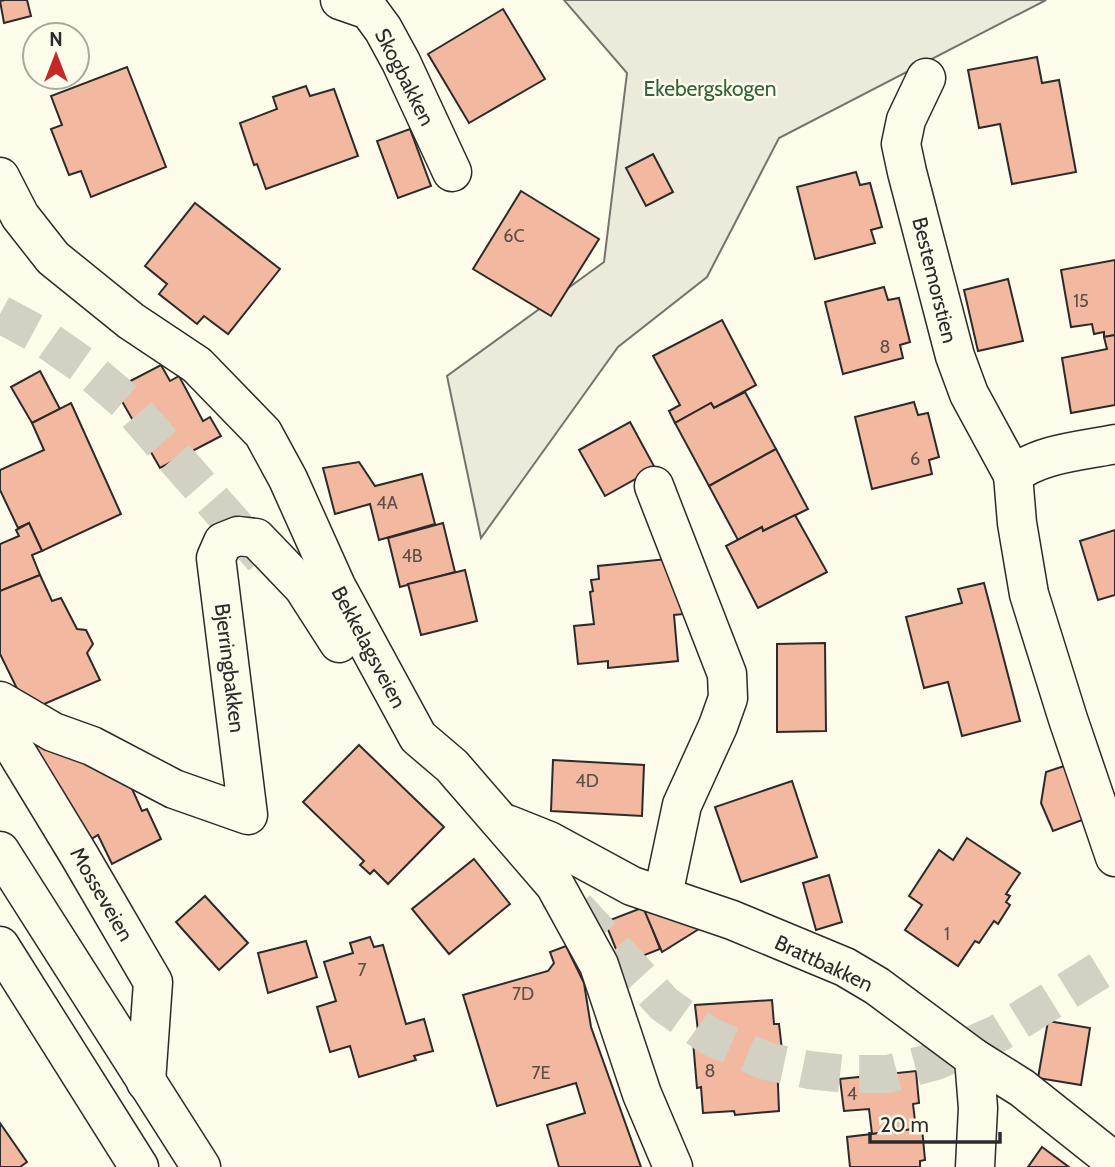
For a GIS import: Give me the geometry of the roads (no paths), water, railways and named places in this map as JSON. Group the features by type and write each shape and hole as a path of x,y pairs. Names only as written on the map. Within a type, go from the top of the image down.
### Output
{"main road":[{"name":"Skogbakken","path":"340,0 369,10 383,29 452,172"},
{"name":"Bestemorstien","path":"926,78 906,120 901,144 907,172 955,356 969,394 1013,475 1017,523 1029,594 1115,857"},
{"name":"Bekkelagsveien","path":"0,177 20,216 53,258 131,321 197,365 263,433 288,479 335,586 418,737 452,766 555,885 599,965 642,1094 673,1167"},
{"path":"1013,475 1037,461 1115,444"},
{"path":"654,486 727,674 728,698 682,805 663,895"},
{"name":"Bjerringbakken","path":"0,701 53,732 92,746 174,789 248,815 216,558 223,542 239,536 256,538 303,587 363,682 389,713 418,737"},
{"name":"Mosseveien","path":"0,720 10,743 153,982 146,1082"},
{"name":"Brattbakken","path":"500,821 549,842 632,886 732,920 845,967 877,986 974,1058 1022,1088 1115,1162"},
{"path":"0,851 201,1167"},
{"path":"0,946 139,1167"},
{"path":"974,1058 978,1108 975,1167"}],"tunnel":[{"path":"0,314 41,336 84,366 126,402 263,558"},
{"path":"576,908 664,1004 709,1036 766,1061 845,1074 888,1074 936,1061 999,1033 1115,961"}],"park label":[{"name":"Ekebergskogen","path":"710,88"}]}
